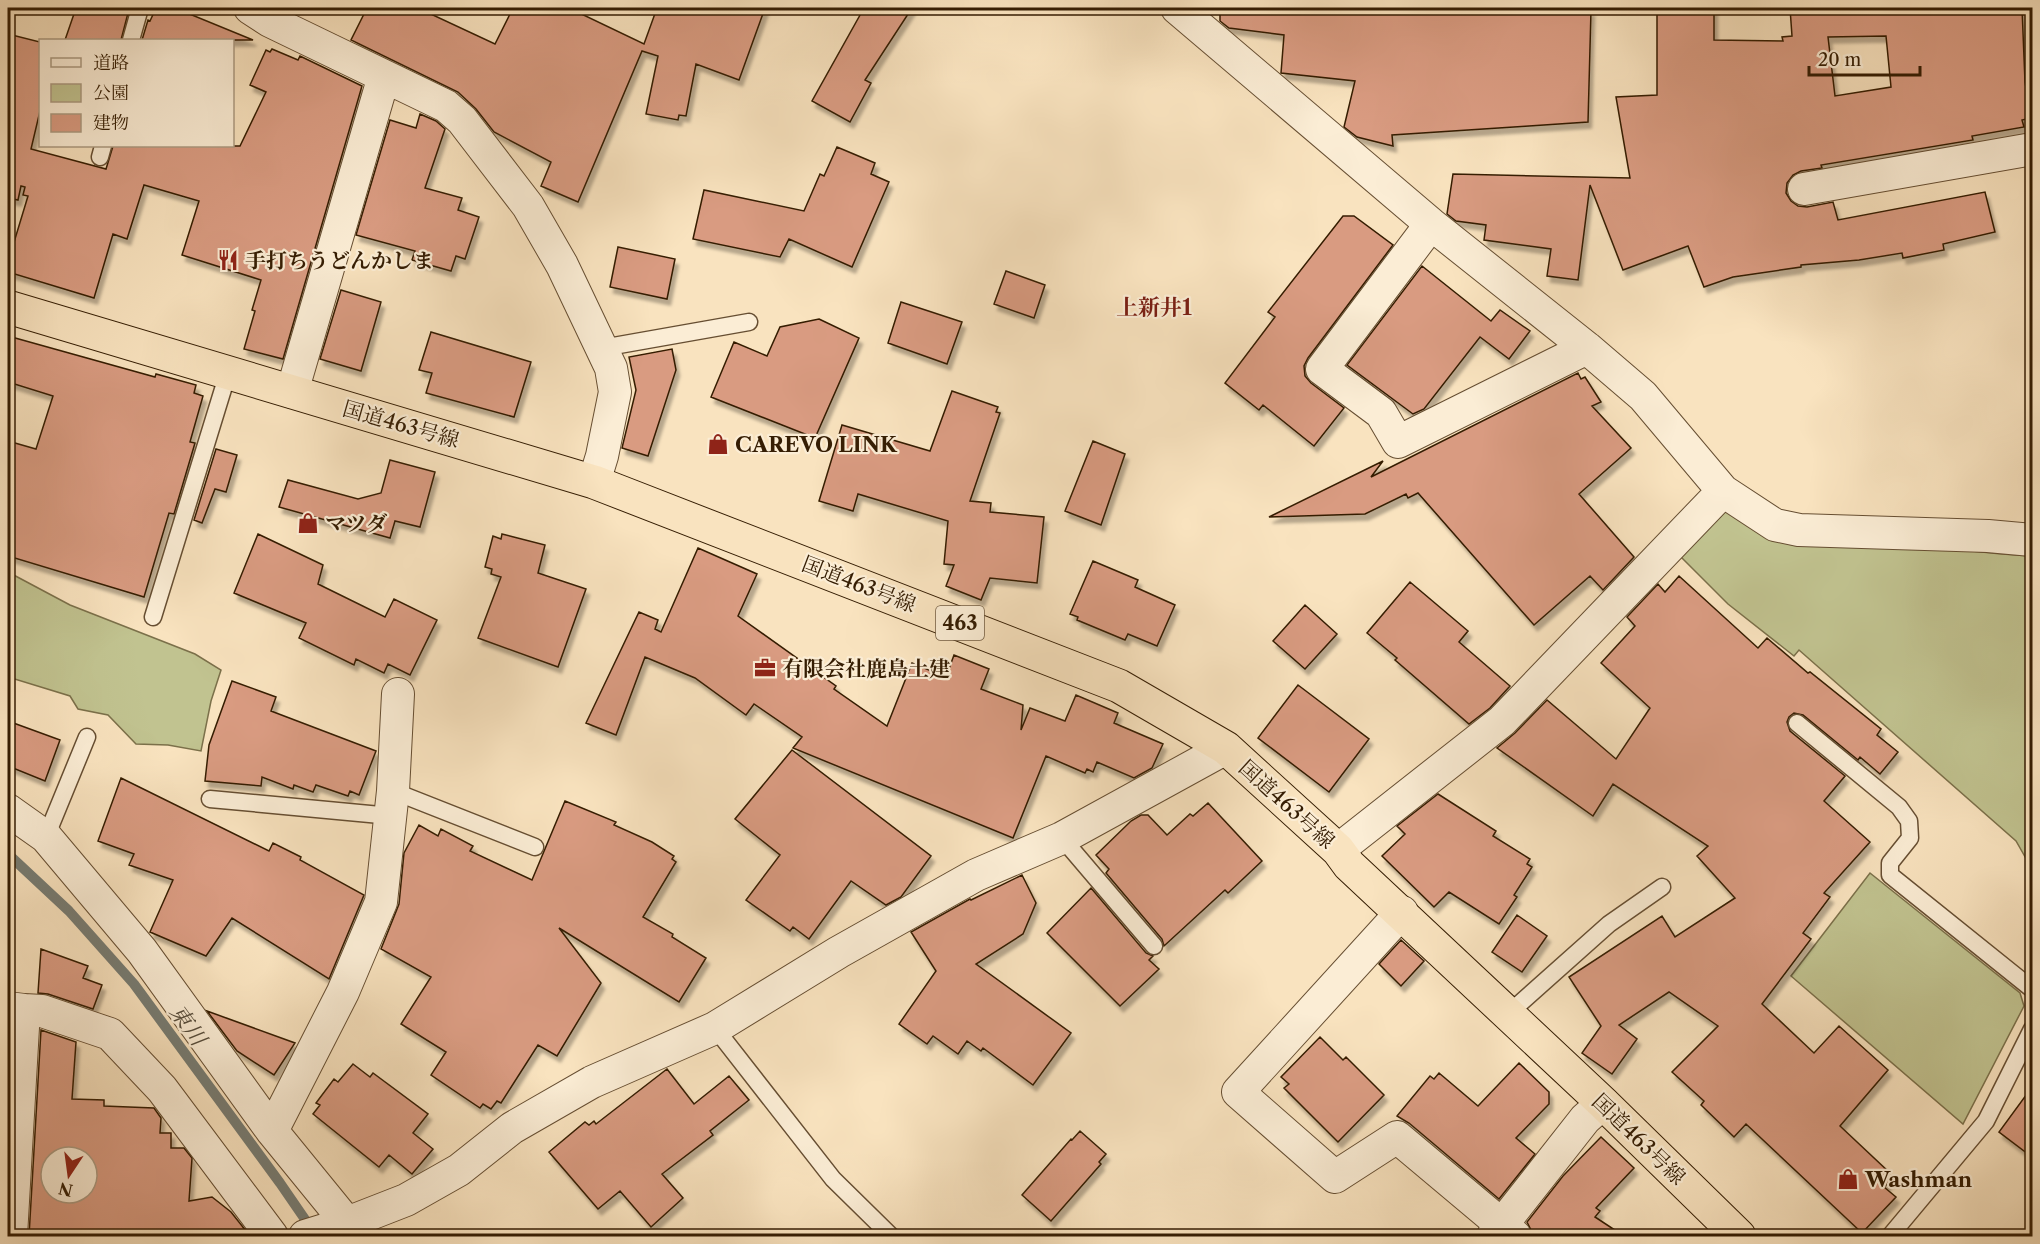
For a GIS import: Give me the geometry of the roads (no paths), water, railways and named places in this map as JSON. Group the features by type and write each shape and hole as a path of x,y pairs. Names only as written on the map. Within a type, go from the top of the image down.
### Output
{"highway":[{"name":"国道463号線","path":"8,307 594,482 1119,687 1226,748 1338,850 1350,865 1603,1103 1740,1236"}],"street":[{"path":"250,8 270,21 446,106 462,120 528,206 562,265 611,368 615,392 602,456 594,482"},
{"path":"1177,8 1431,224 1587,348 1643,396 1723,491 1775,525 1799,530 1988,536 2032,540"},
{"path":"292,392 384,76"},
{"path":"1804,189 2032,149"},
{"path":"1431,224 1322,369 1381,412 1398,442 1587,348"},
{"path":"1338,850 1502,721 1723,491"},
{"path":"272,1131 344,992 381,902 392,803 398,694"},
{"path":"305,1236 351,1230 459,1170 512,1128 592,1082 715,1028 839,952 976,875 1062,838 1226,748"},
{"path":"8,810 46,837 142,951 272,1131 351,1230"},
{"path":"1402,912 1238,1092 1335,1177 1397,1137 1503,1232 1585,1119 1603,1103"},
{"path":"11,1236 16,1009 42,1011 110,1034 162,1089 272,1236"}],"lane":[{"path":"131,39 140,8"},
{"path":"602,348 748,322"},
{"path":"153,617 228,373"},
{"path":"1797,723 1899,807 1909,821 1910,838 1890,863 1890,875 2032,988"},
{"path":"46,837 87,737"},
{"path":"210,799 392,803 535,847"},
{"path":"1062,838 1154,946"},
{"path":"1508,1014 1609,924 1662,887"},
{"path":"715,1028 833,1179 891,1236"},
{"path":"1890,1236 1986,1121 2032,1029"}],"waterway":[{"name":"東川","path":"8,854 69,911 134,984 313,1231"}],"place":[{"name":"手打ちうどんかしま","path":"228,260"},
{"name":"CAREVO LINK","path":"718,444"},
{"name":"マツダ","path":"308,523"},
{"name":"有限会社鹿島土建","path":"765,668"},
{"name":"Washman","path":"1848,1179"}],"district":[{"name":"上新井1","path":"1154,307"}]}
